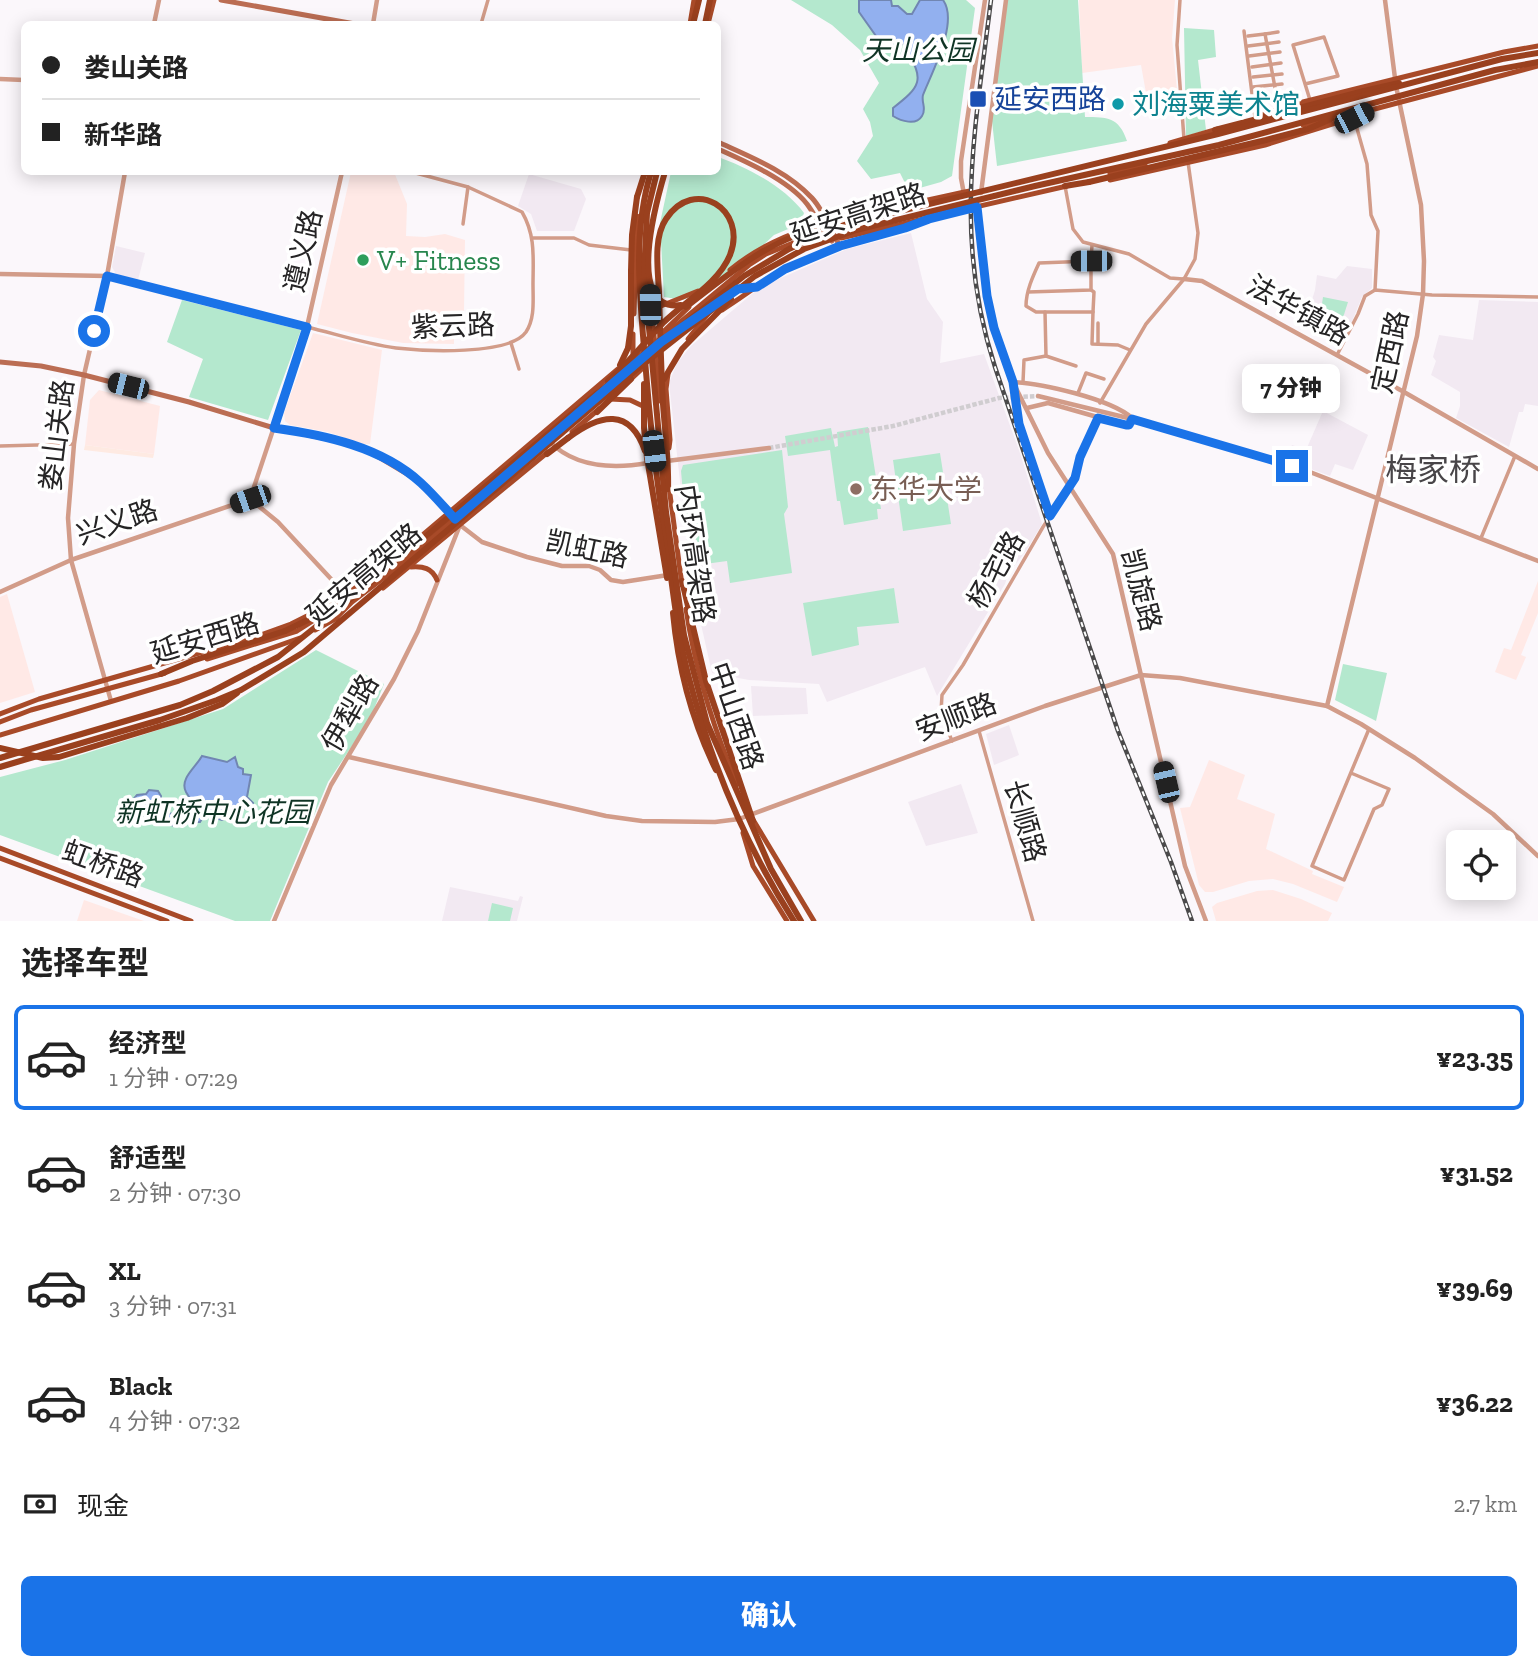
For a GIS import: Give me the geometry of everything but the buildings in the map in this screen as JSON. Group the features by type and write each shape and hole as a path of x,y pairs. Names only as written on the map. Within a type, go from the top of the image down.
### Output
{"highway":[{"path":"693,21 697,0"},
{"path":"707,21 712,0"},
{"name":"延安高架路","path":"0,758 167,709 214,691 278,657 591,398 744,276 789,249 827,231 1538,53"},
{"name":"延安高架路","path":"0,767 160,720 240,690 304,652 484,502 635,371 755,276 804,249 856,230 1219,145 1495,70 1538,64"},
{"path":"1215,130 1281,110 1401,83 1432,79"},
{"path":"1065,186 1308,129 1347,111"},
{"path":"608,381 621,364 628,348 631,326 632,235 637,197 646,175"},
{"name":"内环高架路","path":"647,175 639,241 639,285 649,403 680,638 702,722 729,797 751,848 794,921"},
{"name":"内环高架路","path":"656,175 648,214 644,274 666,512 684,635 707,723 771,869 801,921"},
{"path":"568,438 627,384 637,371 644,354 650,328 649,246 663,175"},
{"path":"591,398 619,371 638,351 659,328 664,322 715,277 729,256 734,233 720,206 694,199 677,206 662,227 658,255 660,326 661,337 662,348 662,384 668,472 666,512"},
{"path":"680,638 664,565 648,458 643,397 650,358 664,329 736,268 782,241 815,229 847,224"},
{"path":"649,281 653,293 665,304 677,306 702,298"},
{"path":"662,384 682,349 709,324 740,288"},
{"path":"484,502 592,422 617,419 626,423 638,433 648,458"},
{"path":"161,674 192,661 285,631 320,614 380,575"},
{"path":"671,575 683,680 695,721 729,797"},
{"path":"682,581 706,681 771,869"},
{"path":"0,748 50,758 187,718 222,704 240,690"}],"main road":[{"path":"221,0 338,21"},
{"path":"1215,130 1310,100 1395,83 1468,61 1538,46"},
{"name":"延安西路","path":"654,345 672,322 719,279 759,248 818,224 1037,177 1395,83 1538,53"},
{"path":"1468,61 1489,64"},
{"name":"延安西路","path":"654,345 793,253 834,240 1041,192 1259,134 1399,103 1538,64"},
{"name":"延安西路","path":"1065,186 1128,177 1265,145 1354,118 1367,111"},
{"path":"721,143 760,161 797,185 814,200 827,222 827,230"},
{"path":"721,150 774,177 807,203 818,224 827,230 840,246"},
{"name":"中山西路","path":"646,175 637,216 636,250 644,367 671,575 696,700"},
{"name":"中山西路","path":"663,175 649,247 654,345 682,581 700,678 714,724 750,815 814,921"},
{"path":"1037,177 1041,192"},
{"name":"延安西路","path":"0,736 179,681 299,639 336,618 351,600 547,439 654,345 702,298 749,265 785,246 827,230 937,199"},
{"name":"延安西路","path":"705,321 785,269 840,246 929,219"},
{"path":"631,364 636,250"},
{"name":"延安西路","path":"731,269 749,265"},
{"path":"652,310 719,279"},
{"path":"740,288 757,287"},
{"path":"666,461 670,440 667,376 689,337 705,321 712,307 702,298"},
{"name":"延安西路","path":"0,715 39,699 161,674 298,631 411,567 555,447 693,321"},
{"path":"0,362 41,366 84,375 172,397 274,428 327,437 372,453 419,481 460,525"},
{"name":"延安西路","path":"452,515 541,432 614,371 631,364"},
{"path":"610,399 630,400 649,409"},
{"path":"411,567 429,568 437,580"},
{"name":"延安西路","path":"0,722 291,624 351,600"},
{"name":"中山西路","path":"702,722 739,820 752,866 787,921"},
{"name":"虹桥路","path":"0,848 191,921"},
{"name":"虹桥路","path":"0,858 167,921"}],"street":[{"path":"155,21 159,0"},
{"path":"374,21 377,0"},
{"path":"482,21 488,0"},
{"path":"977,207 963,193 961,161 985,0"},
{"name":"凯旋路","path":"1006,0 982,189 977,207 987,296 994,328 1013,382 1038,436 1113,554 1185,866 1206,921"},
{"path":"1180,0 1177,45 1184,139"},
{"name":"定西路","path":"1327,706 1404,392 1417,336 1423,294 1420,205 1395,83 1385,0"},
{"path":"1244,31 1255,117"},
{"path":"1248,36 1278,32"},
{"path":"1265,34 1273,85 1281,110"},
{"path":"1305,84 1338,76 1326,37 1293,45 1305,84 1310,100"},
{"path":"1248,46 1279,42"},
{"path":"1249,56 1280,52"},
{"path":"1252,67 1281,63"},
{"path":"1253,77 1282,74"},
{"path":"0,79 21,80"},
{"path":"1253,88 1282,84"},
{"path":"1354,118 1364,150 1371,215 1378,232 1375,290"},
{"path":"1100,402 1155,312 1184,279 1195,259 1198,243 1186,153"},
{"name":"娄山关路","path":"111,701 71,560 68,518 74,444 84,375 107,276 124,175"},
{"name":"遵义路","path":"250,499 307,327 341,175"},
{"path":"424,175 468,187 522,212 533,238 574,238 589,245 636,250"},
{"path":"444,180 445,175"},
{"path":"1065,186 1073,229 1083,242 1092,245 1092,344 1118,345 1130,350"},
{"path":"463,224 468,187"},
{"name":"紫云路","path":"307,327 395,348 435,351 484,348 511,343 525,334 532,319 533,238"},
{"name":"法华镇路","path":"1092,245 1129,254 1174,280 1202,281 1538,469"},
{"path":"1091,261 1041,261 1028,292 1026,306 1036,312 1093,312"},
{"path":"0,274 107,276 307,327"},
{"path":"1028,292 1091,290"},
{"path":"1337,355 1365,296 1375,290 1538,297"},
{"path":"1045,312 1046,356"},
{"path":"1098,323 1098,344"},
{"path":"511,343 519,369"},
{"path":"1023,383 1024,360 1046,356 1076,366"},
{"path":"1077,395 1086,373 1104,379"},
{"path":"1050,516 1019,424 1013,382 1041,384 1100,402 1123,411 1132,419"},
{"path":"1038,396 1132,419 1292,466 1538,561"},
{"path":"1027,408 1048,403 1126,425 1129,425 1132,419"},
{"name":"杨宅路","path":"952,741 941,712 944,690 963,665 1075,478 1080,457 1098,418"},
{"path":"541,432 555,447 573,458 620,468 769,448"},
{"path":"0,446 74,444"},
{"path":"1481,538 1515,456"},
{"path":"250,499 278,522 351,600"},
{"name":"兴义路","path":"0,592 71,560 250,499"},
{"name":"凯虹路","path":"460,525 482,542 562,566 589,566 600,570 611,580 623,582 671,575"},
{"name":"伊犁路","path":"274,921 331,785 394,679 418,631 460,525"},
{"name":"安顺路","path":"349,757 606,816 642,821 739,820 1083,692 1141,675 1180,678 1327,706 1369,729 1480,805 1519,836 1538,856"},
{"path":"1351,773 1389,789 1382,805 1374,809 1344,880 1312,866 1369,729"},
{"name":"长顺路","path":"979,731 1033,921"}],"shaded area":[{"path":"1079,0 1175,0 1172,38 1177,90 1146,93 1141,65 1082,73"},
{"path":"350,175 395,175 407,204 406,236 445,234 465,240 464,312 454,316 454,344 403,343 317,324"},
{"path":"529,175 581,189 586,199 574,231 537,231 531,214 518,206"},
{"name":"东华大学","path":"911,233 927,299 943,322 940,363 984,354 1020,453 1042,524 1008,574 1005,584 937,696 925,667 827,702 819,684 749,680 712,673 691,580 669,383 677,363 691,346 760,287 847,249"},
{"path":"116,246 145,253 138,280 116,274 112,267"},
{"path":"1347,266 1372,269 1372,288 1362,297 1348,331 1309,310 1317,275 1336,279"},
{"path":"1479,300 1538,302 1538,406 1525,404 1523,412 1519,412 1509,447 1456,418 1460,406 1460,392 1431,375 1436,361 1433,357 1439,335 1473,340"},
{"path":"313,333 382,350 370,444 290,425 285,421 284,413"},
{"path":"99,390 160,406 154,454 85,445 90,400"},
{"path":"1323,411 1368,435 1353,470 1335,464 1330,476 1286,460 1292,445 1306,450"},
{"path":"85,445 154,454 153,458 84,450"},
{"path":"1538,581 1538,613 1521,655 1526,657 1516,680 1495,672 1504,648 1511,650"},
{"path":"7,594 35,692 0,703 0,597"},
{"path":"751,686 806,688 808,714 753,716"},
{"path":"1009,725 1019,755 994,765 986,734"},
{"path":"1209,760 1245,775 1237,799 1275,814 1266,849 1313,871 1312,874 1344,887 1337,902 1273,879 1249,881 1205,892 1199,885 1180,808 1190,807"},
{"path":"961,784 978,833 926,846 908,802"},
{"path":"450,887 518,901 520,896 523,897 517,921 442,921"},
{"path":"1273,890 1332,913 1328,921 1216,921 1212,907 1217,903 1257,891"},
{"path":"84,900 144,921 77,921"}],"green space":[{"name":"天山公园","path":"791,0 966,0 975,8 952,176 909,191 900,173 871,179 857,161 873,136 863,109 879,83 860,50 832,25"},
{"path":"1007,0 1078,0 1085,117 1111,120 1120,127 1127,141 997,166 991,112"},
{"path":"1184,28 1214,30 1216,57 1198,60 1206,130 1186,136"},
{"path":"721,158 753,172 776,186 804,213 800,224 774,235 731,275 683,300 664,297 660,223 670,175 721,175"},
{"path":"1323,297 1348,302 1340,327 1320,317"},
{"path":"182,300 301,330 268,420 189,397 203,359 167,342"},
{"path":"868,427 881,509 877,509 878,519 844,525 840,501 837,501 830,450 788,456 785,436 831,428 835,447 838,446 837,432"},
{"path":"782,450 788,507 784,514 792,573 730,583 727,561 705,564 689,560 681,471 683,465"},
{"path":"940,453 951,524 903,531 893,460"},
{"path":"894,588 899,623 857,627 859,645 812,656 803,603"},
{"name":"新虹桥中心花园","path":"316,650 384,684 370,719 328,782 270,921 235,921 0,835 0,777 65,760 223,709"},
{"path":"1343,664 1387,673 1376,721 1335,700"},
{"path":"492,903 513,908 510,921 488,921"}],"water":[{"path":"859,0 891,0 892,6 898,6 907,14 912,14 920,0 943,0 947,9 946,34 923,95 923,113 916,121 904,121 893,116 893,108 909,94 917,82 916,68 905,49 907,47 899,42 896,45 881,43 859,12"},
{"path":"202,756 227,762 235,757 238,767 243,769 243,774 251,775 247,797 253,803 251,807 230,812 231,816 222,820 204,815 200,822 196,822 199,815 195,813 174,826 159,817 145,818 133,810 130,803 137,795 146,794 149,790 158,791 161,796 160,809 163,814 186,813 192,805 184,787 185,782"}],"tunnel":[{"path":"769,448 893,426 999,398 1038,396"}],"railway":[{"path":"991,0 971,184 974,274 982,320 995,367 1118,731 1192,921"}],"place":[{"name":"延安西路","path":"978,99"},
{"name":"刘海粟美术馆","path":"1118,104"},
{"name":"V+ Fitness","path":"363,260"},
{"name":"东华大学","path":"856,489"}],"district":[{"name":"梅家桥","path":"1433,470"}],"route":[{"path":"94,331 107,276 307,327 274,428 327,437 372,453 419,481 455,519 661,342 738,289 757,287 799,261 840,246 977,207 987,296 994,328 1013,382 1019,424 1050,516 1075,478 1080,457 1098,418 1126,425 1129,425 1132,419 1292,466"}]}
